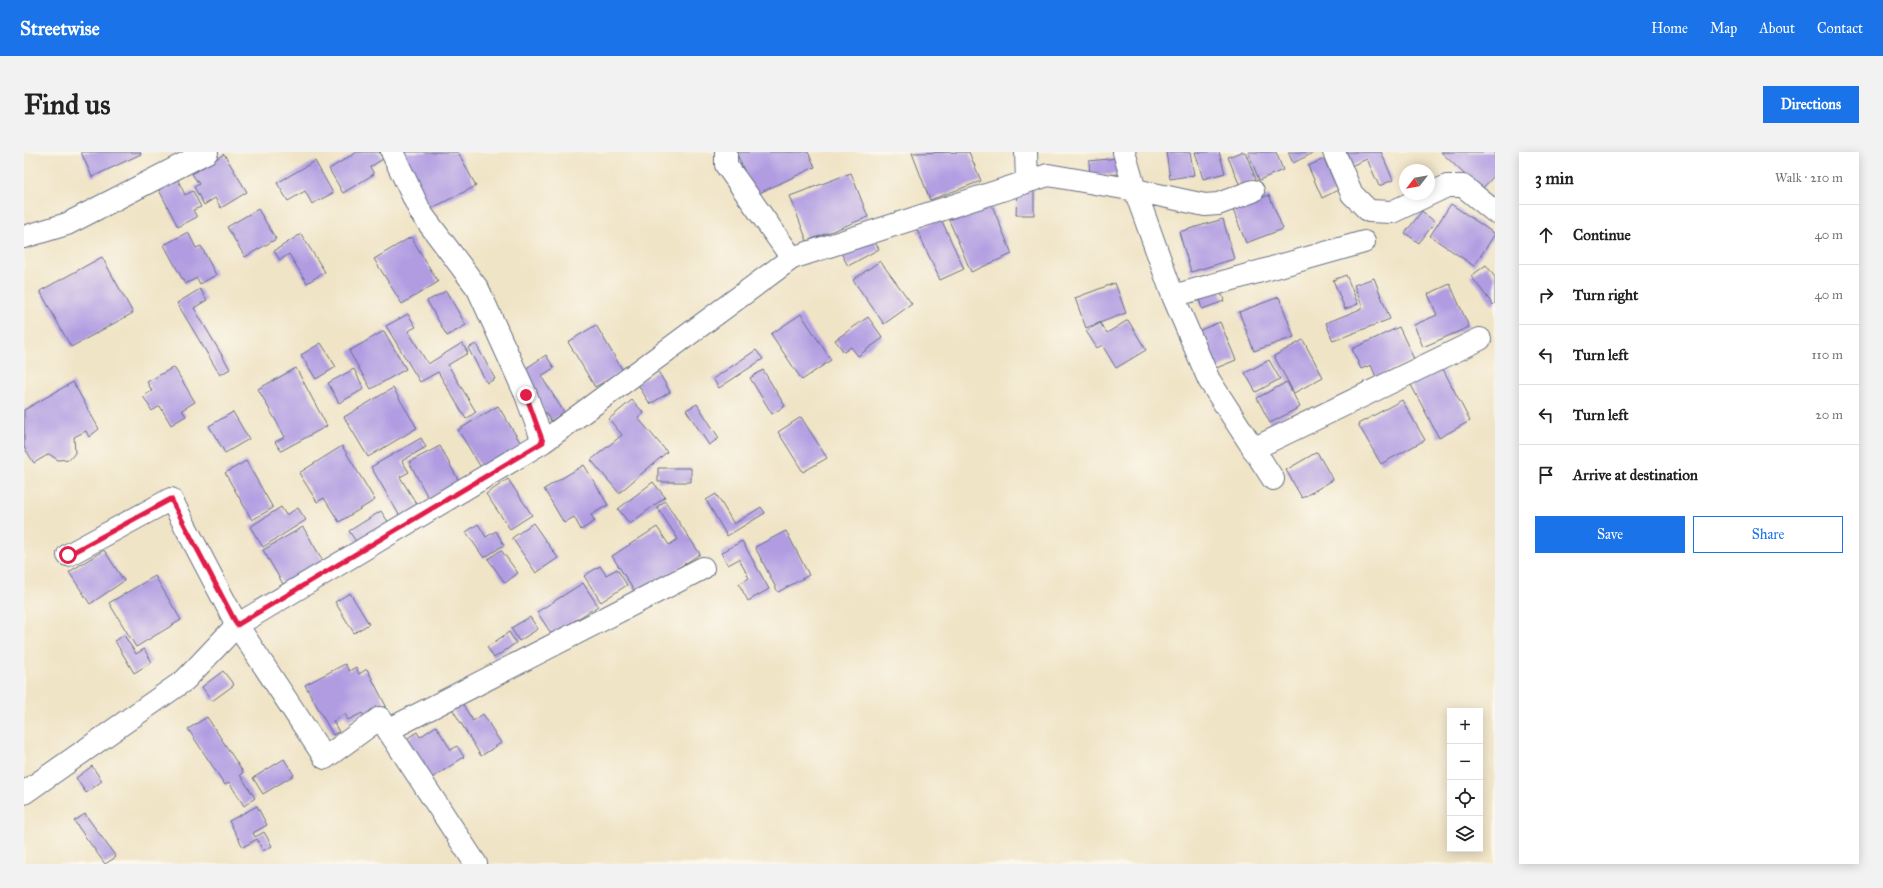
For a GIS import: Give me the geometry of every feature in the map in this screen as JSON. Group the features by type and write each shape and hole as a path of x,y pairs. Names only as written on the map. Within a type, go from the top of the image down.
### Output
{"street":[{"path":"24,237 67,224 207,152"},
{"path":"392,152 421,213 478,290 526,395 543,442"},
{"path":"726,152 726,165 792,258"},
{"path":"1026,152 1026,181"},
{"path":"1124,152 1135,190 1173,296 1209,380 1272,480"},
{"path":"1334,152 1352,194 1369,211 1392,212 1447,186 1463,186 1495,212"},
{"path":"24,793 185,680 237,625 543,442 792,258 1048,175 1135,190 1205,205 1218,204 1253,191"},
{"path":"1173,296 1364,242"},
{"path":"1253,449 1480,339"},
{"path":"68,555 171,499 237,625 325,758 380,718 476,864"},
{"path":"388,730 703,568"}],"building":[{"path":"81,152 140,152 141,154 92,177"},
{"path":"357,152 379,152 383,159 370,167 374,174 343,193 329,169"},
{"path":"401,152 458,152 476,186 430,209"},
{"path":"736,152 808,152 815,167 755,195"},
{"path":"969,152 981,181 930,200 912,153"},
{"path":"1166,152 1190,152 1194,175 1170,179"},
{"path":"1195,152 1219,152 1225,173 1203,179"},
{"path":"1245,152 1256,179 1240,186 1228,157"},
{"path":"1248,152 1276,152 1283,170 1259,180"},
{"path":"1288,152 1315,152 1293,163"},
{"path":"1339,152 1381,152 1393,180 1379,186 1367,159 1346,168"},
{"path":"1441,152 1495,152 1495,175 1481,190"},
{"path":"224,154 247,192 221,208 215,198 204,205 194,187 199,184 192,174"},
{"path":"1118,158 1119,174 1090,176 1089,161"},
{"path":"1324,159 1338,190 1322,198 1308,166"},
{"path":"315,161 333,193 312,204 305,191 288,201 277,183"},
{"path":"851,173 868,217 807,241 790,196"},
{"path":"177,178 185,195 193,191 201,207 193,210 197,217 178,227 158,188"},
{"path":"1017,190 1034,190 1034,215 1016,215"},
{"path":"1269,195 1283,229 1246,243 1233,210"},
{"path":"991,203 1012,254 971,272 949,220"},
{"path":"1451,204 1495,234 1474,266 1430,236"},
{"path":"258,209 276,239 245,257 227,227"},
{"path":"1422,211 1435,222 1419,243 1405,233"},
{"path":"941,219 964,269 940,280 917,230"},
{"path":"1223,219 1234,259 1191,272 1179,232"},
{"path":"188,232 196,248 201,246 216,275 200,284 197,278 185,284 164,245"},
{"path":"301,234 325,272 307,283 289,254 280,260 274,251"},
{"path":"870,234 879,249 848,266 840,251"},
{"path":"411,237 438,282 402,304 374,259"},
{"path":"102,257 133,313 71,347 40,291"},
{"path":"880,261 912,304 884,324 853,280"},
{"path":"1486,265 1495,277 1495,303 1493,305 1471,276"},
{"path":"1346,275 1358,304 1345,309 1333,280"},
{"path":"1374,278 1390,319 1333,341 1326,323 1363,308 1354,285"},
{"path":"1115,283 1126,313 1086,328 1075,298"},
{"path":"1450,284 1469,327 1423,347 1414,325 1437,315 1428,294"},
{"path":"200,289 207,300 194,308 230,369 220,375 177,303"},
{"path":"1220,289 1224,301 1202,309 1198,296"},
{"path":"446,291 466,325 447,336 427,301"},
{"path":"1279,297 1294,337 1254,351 1239,312"},
{"path":"408,314 416,327 408,331 428,364 462,343 468,353 448,365 476,412 466,419 438,372 420,382 386,326"},
{"path":"801,314 831,360 802,380 771,334"},
{"path":"868,317 883,338 858,356 851,347 844,352 835,340"},
{"path":"1128,320 1146,350 1116,368 1102,345 1097,348 1086,331 1100,323 1107,333"},
{"path":"1220,322 1236,360 1214,369 1198,331"},
{"path":"596,325 623,371 595,387 568,342"},
{"path":"1399,327 1414,359 1376,377 1371,365 1361,369 1352,349"},
{"path":"384,331 406,369 371,389 349,351"},
{"path":"1303,340 1323,377 1294,393 1274,356"},
{"path":"321,343 336,367 316,379 301,355"},
{"path":"476,344 495,379 487,383 468,348"},
{"path":"756,350 763,359 719,388 713,379"},
{"path":"546,355 554,368 541,376 564,412 551,421 519,373"},
{"path":"1269,360 1280,379 1256,392 1245,373"},
{"path":"174,367 195,402 182,410 186,416 171,425 160,406 152,411 143,396 152,391 147,382"},
{"path":"1442,367 1470,421 1439,438 1410,383"},
{"path":"296,368 327,426 281,451 275,442 285,437 258,389"},
{"path":"354,369 364,389 339,403 328,383"},
{"path":"763,370 785,406 772,414 750,378"},
{"path":"658,371 670,392 650,404 637,383"},
{"path":"73,382 99,429 89,437 86,431 74,437 75,453 70,459 58,460 49,454 34,463 24,447 24,410"},
{"path":"1287,382 1300,407 1270,423 1257,398"},
{"path":"393,388 417,428 368,457 344,417"},
{"path":"632,400 644,413 638,418 667,452 619,493 591,460 622,435 609,419"},
{"path":"1402,400 1425,440 1381,464 1358,424"},
{"path":"697,404 719,438 709,445 686,410"},
{"path":"498,406 525,450 485,474 458,430"},
{"path":"233,412 249,439 225,453 209,426"},
{"path":"801,417 827,458 803,472 778,432"},
{"path":"421,438 426,447 402,461 409,472 400,477 419,508 401,518 371,467"},
{"path":"342,446 375,500 339,522 324,498 317,502 299,473"},
{"path":"440,446 462,487 431,503 409,462"},
{"path":"1317,452 1333,480 1302,498 1286,470"},
{"path":"246,461 273,508 252,520 225,473"},
{"path":"584,465 608,505 591,515 595,521 581,530 574,517 564,523 544,489"},
{"path":"658,468 691,468 691,482 658,482"},
{"path":"508,479 532,515 510,529 486,494"},
{"path":"653,482 665,497 630,524 618,509"},
{"path":"716,494 734,524 761,507 765,513 727,536 706,500"},
{"path":"665,501 700,554 637,595 612,556 657,527 669,545 678,539 657,507"},
{"path":"281,507 286,515 298,508 306,520 263,547 250,527"},
{"path":"381,511 391,526 359,546 349,531"},
{"path":"533,523 558,558 536,573 512,538"},
{"path":"478,524 486,537 496,531 504,545 484,558 466,532"},
{"path":"303,527 326,566 286,589 263,550"},
{"path":"786,531 809,575 778,592 755,547"},
{"path":"742,541 769,589 748,601 739,584 749,578 739,559 728,565 721,553"},
{"path":"104,550 124,581 90,604 69,572"},
{"path":"501,550 518,573 505,583 488,559"},
{"path":"600,566 606,575 617,569 627,585 601,602 584,576"},
{"path":"155,576 181,620 136,647 109,603"},
{"path":"583,583 598,606 552,635 537,612"},
{"path":"350,593 369,624 354,633 335,602"},
{"path":"530,617 538,629 519,641 511,628"},
{"path":"509,632 516,643 494,658 487,647"},
{"path":"124,635 136,654 144,649 152,662 134,673 115,641"},
{"path":"345,664 349,671 356,667 359,674 367,669 386,706 365,718 362,713 348,720 345,714 333,721 339,732 333,735 305,685"},
{"path":"223,671 234,685 212,701 202,687"},
{"path":"461,701 473,721 483,714 501,743 481,756 451,707"},
{"path":"207,717 243,772 240,775 255,798 244,806 229,782 225,785 188,729"},
{"path":"436,726 451,750 457,746 464,757 429,780 403,741 417,732 420,737"},
{"path":"284,759 294,775 263,794 253,778"},
{"path":"92,766 102,781 86,793 76,778"},
{"path":"257,806 267,825 253,833 255,837 264,832 272,846 263,851 257,839 243,847 229,821"},
{"path":"85,814 116,857 105,864 74,821"}],"route":[{"path":"68,555 171,499 237,625 268,608 543,442 526,395"}]}
